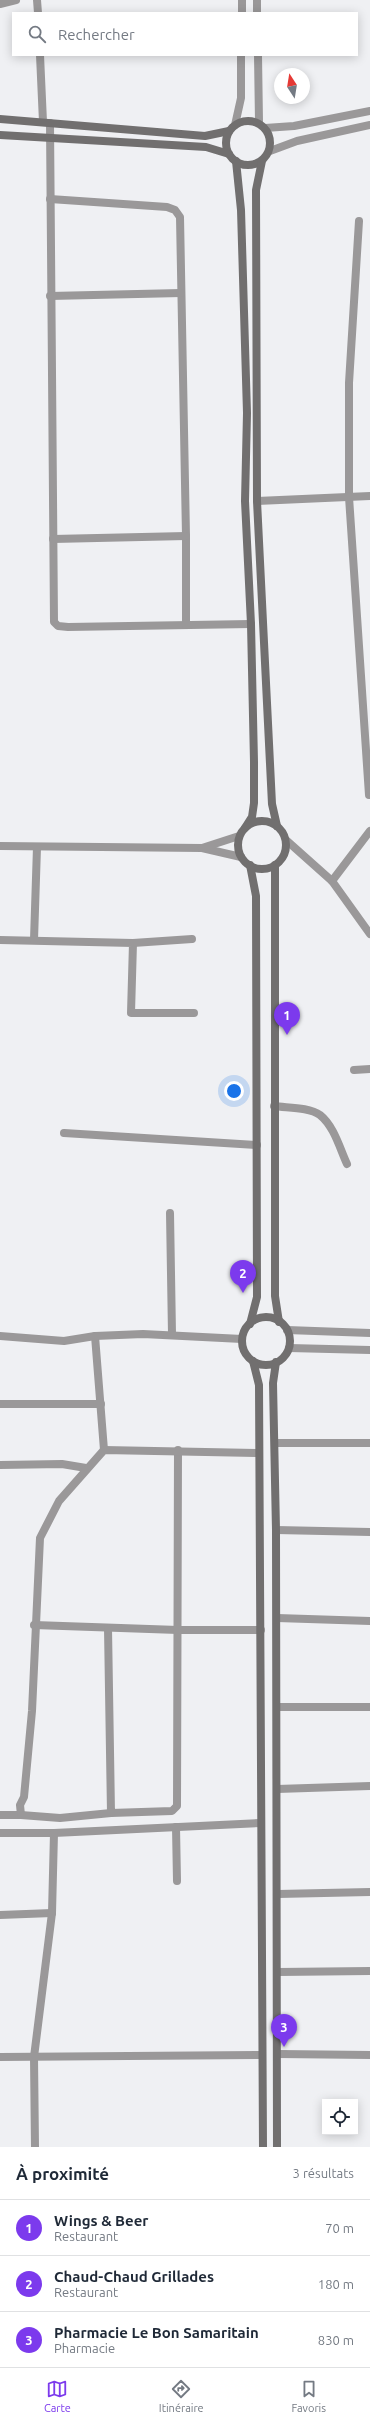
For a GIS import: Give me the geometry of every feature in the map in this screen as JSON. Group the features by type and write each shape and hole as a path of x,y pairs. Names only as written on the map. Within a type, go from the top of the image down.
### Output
{"main road":[{"path":"0,119 205,136 232,128 246,120 262,125 271,138 270,151 262,161 256,190 257,501 272,804 278,826 286,840 284,854 275,865 262,868 250,865 242,857 238,847 240,836 252,817 254,803 251,624 245,501 247,413 241,210 236,162 229,154 226,142 232,128"},
{"path":"0,136 206,148 229,154"},
{"path":"236,162 249,165 262,161"},
{"path":"245,828 254,822 262,821 278,826"},
{"path":"250,865 256,896 257,1297 250,1324 242,1339 245,1352 253,1361 259,1385 263,2147"},
{"path":"275,865 275,1296 279,1322"},
{"path":"250,1324 264,1318 279,1322 287,1330 289,1339 289,1348 283,1358 276,1362 264,1365 253,1361"},
{"path":"276,1362 273,1383 276,1530 278,1894 277,2147"}],"street":[{"path":"0,4 16,0"},
{"path":"37,0 38,12"},
{"path":"242,0 242,12"},
{"path":"257,0 257,12"},
{"path":"40,56 46,123 50,138 50,296 54,622 58,626 251,624"},
{"path":"232,128 241,98 241,56"},
{"path":"258,56 262,125 294,126 370,111"},
{"path":"270,151 297,142 370,125"},
{"path":"50,199 167,207 175,210 180,217 186,536 186,625"},
{"path":"359,221 349,383 349,496 369,795"},
{"path":"50,296 181,292"},
{"path":"257,501 370,496"},
{"path":"53,539 186,536"},
{"path":"332,881 370,831"},
{"path":"202,848 240,836"},
{"path":"286,840 332,881 370,934"},
{"path":"0,846 202,848 242,857"},
{"path":"34,940 37,847"},
{"path":"0,940 133,943 192,939"},
{"path":"133,943 131,1013 194,1013"},
{"path":"354,1070 370,1069"},
{"path":"274,1106 301,1109 320,1115 333,1133 347,1164"},
{"path":"64,1133 257,1145"},
{"path":"170,1213 172,1334"},
{"path":"287,1330 370,1333"},
{"path":"0,1336 64,1341 95,1336 172,1334 242,1339"},
{"path":"95,1336 104,1450"},
{"path":"289,1348 370,1350"},
{"path":"0,1404 101,1404"},
{"path":"275,1443 370,1443"},
{"path":"21,1815 20,1805 26,1786 32,1711 34,1625 40,1538 58,1501 86,1468 104,1450 178,1450 259,1453"},
{"path":"0,1815 60,1818 111,1813 172,1810 177,1806 178,1450"},
{"path":"0,1465 62,1464 86,1468"},
{"path":"276,1530 370,1532"},
{"path":"276,1618 370,1620"},
{"path":"34,1625 178,1630 261,1630"},
{"path":"108,1628 111,1813"},
{"path":"277,1707 370,1707"},
{"path":"277,1789 370,1786"},
{"path":"0,1833 54,1833 261,1823"},
{"path":"176,1827 177,1881"},
{"path":"35,2147 34,2057 52,1913 54,1833"},
{"path":"278,1894 370,1892"},
{"path":"0,1915 52,1913"},
{"path":"278,1972 370,1971"},
{"path":"0,2058 262,2054"},
{"path":"278,2054 370,2055"}],"place":[{"name":"Wings & Beer","path":"287,1035"},
{"name":"Chaud-Chaud Grillades","path":"243,1293"},
{"name":"Pharmacie Le Bon Samaritain","path":"284,2047"}]}
